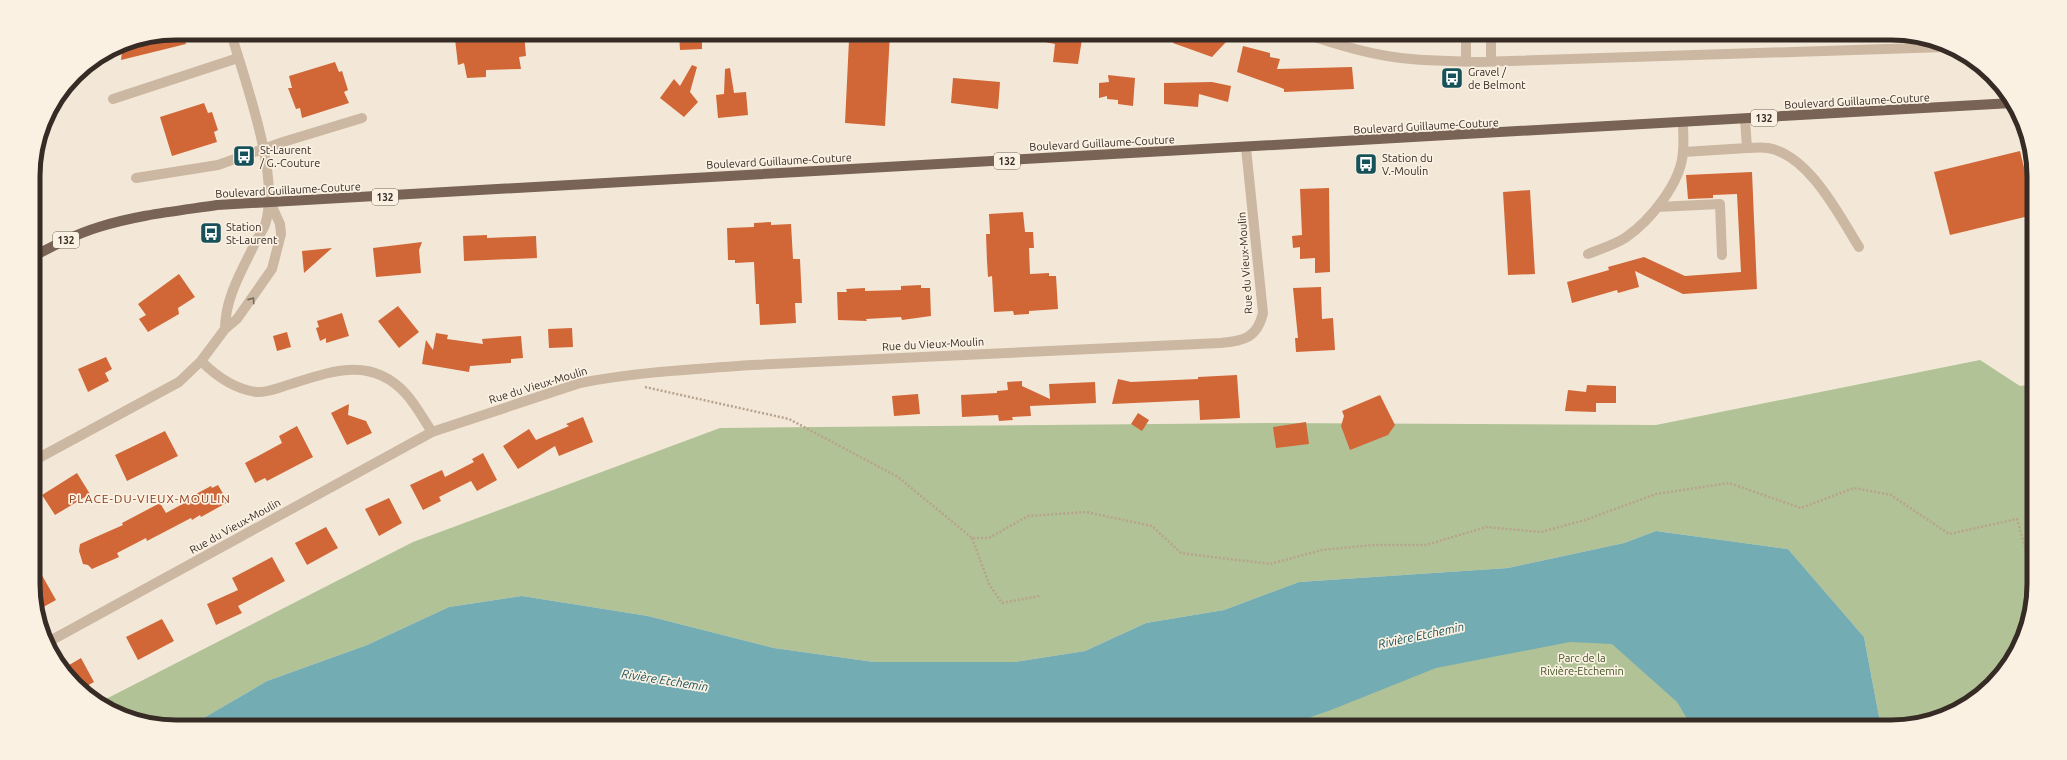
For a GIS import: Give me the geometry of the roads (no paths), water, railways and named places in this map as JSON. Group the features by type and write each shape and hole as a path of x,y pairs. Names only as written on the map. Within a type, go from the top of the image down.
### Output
{"main road":[{"name":"Boulevard Guillaume-Couture","path":"40,253 65,240 99,227 176,210 270,202 1246,148 2006,103"}],"street":[{"path":"225,329 225,315 228,300 264,226 270,202 267,164 264,150 233,40"},
{"path":"1324,40 1342,46 1377,54 1411,59 1466,61 1936,47"},
{"path":"1466,40 1466,61"},
{"path":"1491,40 1491,61"},
{"path":"113,99 238,58"},
{"path":"136,178 218,165 264,150 283,142 362,118"},
{"path":"1745,119 1747,148"},
{"path":"1588,254 1624,238 1658,207 1669,191 1680,169 1684,152 1683,123"},
{"name":"Rue du Vieux-Moulin","path":"52,640 432,432 580,383 604,378 752,365 1236,342 1251,336 1260,324 1263,313 1246,148"},
{"path":"1684,152 1747,148 1768,148 1778,151 1805,169 1822,189 1859,247"},
{"path":"40,457 179,382 201,361 225,329 238,320 266,280 274,263 281,234 280,224 270,202"},
{"path":"1658,207 1720,204 1722,255"},
{"path":"201,361 212,372 242,389 257,392 277,388 334,370 354,369 370,372 387,379 407,394 432,432"}],"water":[{"name":"Rivière Etchemin","path":"1656,531 1788,549 1864,637 1880,720 1688,720 1677,702 1612,644 1570,642 1436,668 1302,720 200,720 267,681 367,645 449,607 522,596 648,616 774,648 874,662 1015,662 1085,651 1146,623 1224,610 1299,582 1508,568 1624,543"}],"place":[{"name":"Gravel / de Belmont","path":"1452,78"},
{"name":"St-Laurent / G.-Couture","path":"244,156"},
{"name":"Station du V.-Moulin","path":"1366,164"},
{"name":"Station St-Laurent","path":"211,233"}],"district":[{"name":"PLACE-DU-VIEUX-MOULIN","path":"150,498"}],"park label":[{"name":"Parc de la Rivière-Etchemin","path":"1582,664"}]}
